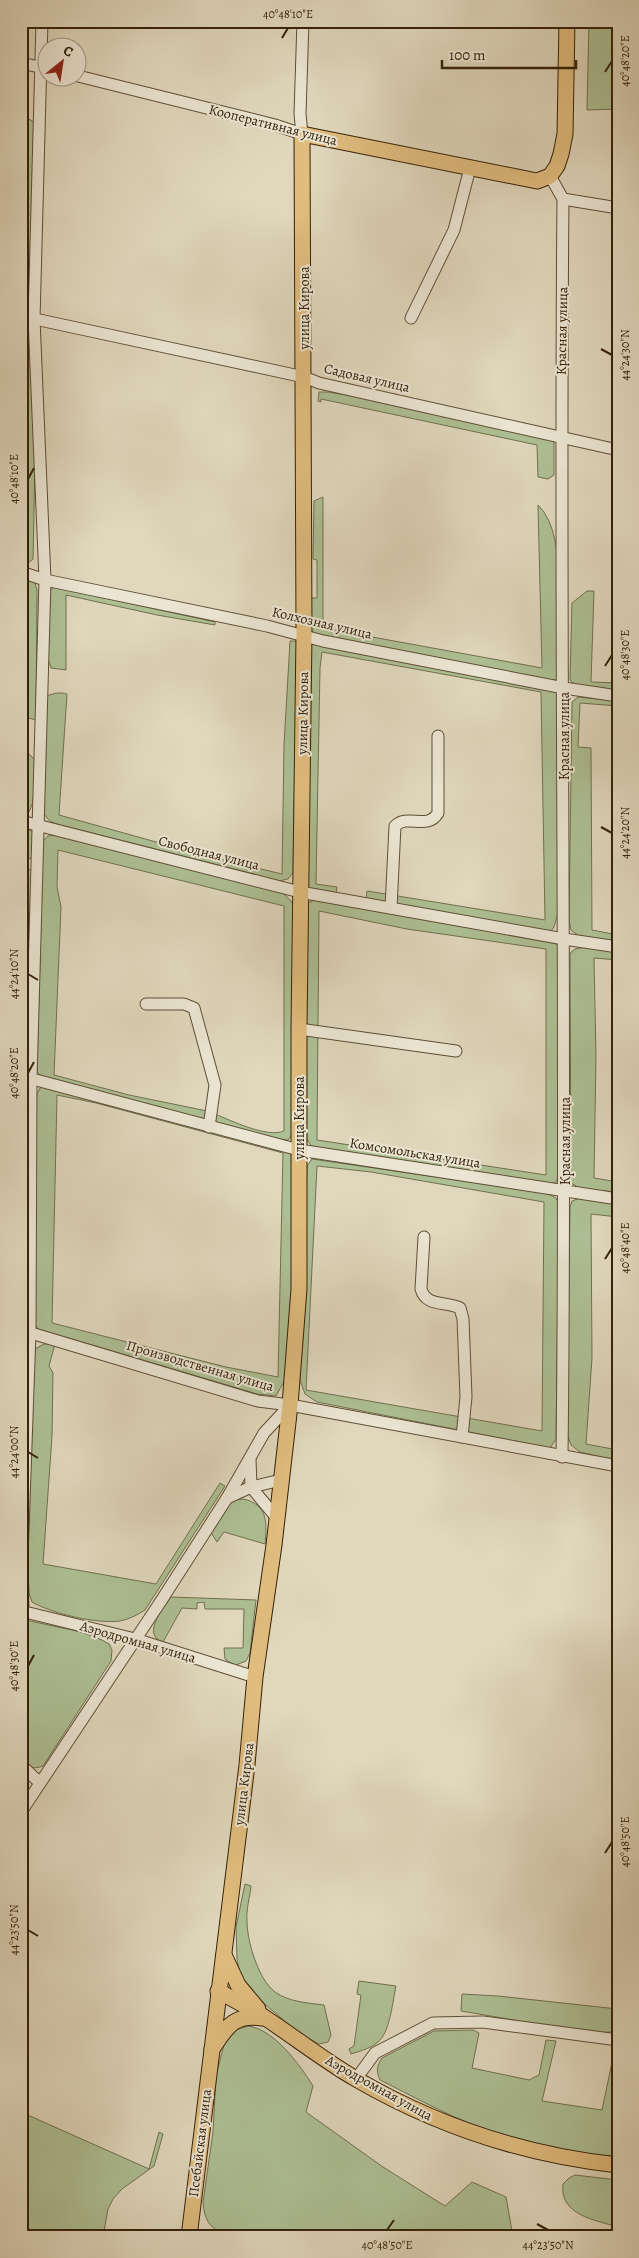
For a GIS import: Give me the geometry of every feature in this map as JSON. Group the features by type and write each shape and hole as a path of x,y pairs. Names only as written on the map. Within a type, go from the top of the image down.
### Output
{"main road":[{"path":"550,176 557,166 565,134 568,21"},
{"name":"Кооперативная улица","path":"302,134 537,181 550,176"},
{"name":"улица Кирова","path":"211,2050 255,1677 290,1405 299,1289 300,892 304,634 302,134"},
{"name":"Аэродромная улица","path":"223,1952 238,1985 266,2018"},
{"name":"Аэродромная улица","path":"218,1991 266,2018 356,2079 398,2102 443,2123 523,2149 582,2161 618,2165"},
{"path":"211,2050 233,2022 247,2016 266,2018"},
{"name":"Псебайская улица","path":"189,2237 211,2050"}],"street":[{"path":"42,21 43,38"},
{"name":"улица Кирова","path":"302,134 300,114 303,21"},
{"path":"21,63 38,67"},
{"name":"Кооперативная улица","path":"88,78 275,125 302,134"},
{"path":"22,1611 26,1331 26,1078 38,826 45,580 34,319 44,88"},
{"path":"411,318 454,230 470,168"},
{"path":"550,176 563,198 618,208"},
{"name":"Красная улица","path":"562,1457 565,1193 564,688 561,436 563,198"},
{"name":"Садовая улица","path":"21,316 304,377 318,383 618,450"},
{"name":"Колхозная улица","path":"21,572 45,580 304,634 323,641 564,688 618,696"},
{"path":"391,908 395,826 406,820 427,822 434,819 438,813 438,736"},
{"name":"Свободная улица","path":"21,821 300,892 618,947"},
{"path":"146,1004 184,1004 194,1008 215,1085 209,1127"},
{"path":"299,1030 456,1051"},
{"name":"Комсомольская улица","path":"26,1078 299,1150 618,1200"},
{"path":"424,1237 421,1289 423,1296 428,1301 454,1305 460,1308 463,1319 466,1397 462,1436"},
{"name":"Производственная улица","path":"26,1331 258,1401 462,1436 562,1457 618,1466"},
{"path":"21,1812 227,1498 264,1433 290,1405"},
{"path":"264,1433 281,1432 286,1437"},
{"path":"250,1457 251,1487 276,1517"},
{"path":"227,1498 251,1487 281,1480"},
{"name":"Аэродромная улица","path":"22,1611 135,1639 255,1677"},
{"path":"21,1765 40,1783"},
{"path":"356,2079 375,2053 433,2023 483,2022 618,2040"}],"green space":[{"path":"589,21 618,21 618,109 587,110"},
{"path":"21,114 35,123 30,306 22,308"},
{"path":"21,364 33,366 35,461 33,559 27,564 21,564"},
{"path":"319,392 371,399 552,440 554,443 554,475 548,479 538,477 537,445 321,399 321,402 318,401"},
{"path":"323,497 323,628 542,668 538,505 549,520 555,540 558,563 557,660 559,680 539,679 474,668 312,633 309,598 317,598 317,560 313,559 314,501"},
{"path":"21,576 34,580 37,590 36,720 21,716"},
{"path":"54,587 215,622 215,625 157,615 66,595 66,670 51,668 48,659 49,592"},
{"path":"587,591 594,591 591,682 618,683 618,693 574,684 570,680 572,603"},
{"path":"290,641 297,641 293,873 288,879 279,881 64,826 53,822 45,816 42,808 47,696 64,693 67,694 59,815 203,855 282,874 284,745"},
{"path":"309,643 558,689 558,913 554,927 550,932 366,899 367,891 545,920 541,692 322,652 320,668 316,884 337,887 336,893 308,888"},
{"path":"578,697 618,701 618,706 580,703 578,747 591,748 592,930 618,935 618,942 579,936 571,930 569,920 572,702"},
{"path":"21,751 27,752 35,760 33,802 29,812 21,814"},
{"path":"29,830 33,832 32,858 28,859 23,853 21,842 24,831"},
{"path":"55,835 282,892 291,901 296,910 293,1134 288,1140 276,1139 217,1123 214,1119 215,1114 259,1131 277,1133 284,1131 284,906 58,850 57,887 61,907 54,1075 129,1095 207,1111 205,1118 200,1120 44,1077 37,1073 43,841 48,836"},
{"path":"21,863 33,872 26,1065 21,1070"},
{"path":"315,900 553,941 559,947 559,1175 556,1182 548,1185 312,1147 305,1136 308,903","holes":["319,911 407,929 546,949 546,1175 317,1140"]},
{"path":"585,947 618,951 618,960 594,958 596,1056 594,1178 618,1182 618,1192 581,1189 571,1183 570,953 575,949"},
{"path":"21,1081 26,1084 25,1318 21,1324"},
{"path":"47,1086 293,1153 291,1332 286,1378 276,1396 257,1394 38,1329 35,1324 34,1131 37,1094 40,1088","holes":["57,1095 96,1103 283,1153 278,1377 226,1367 52,1323"]},
{"path":"312,1159 546,1193 556,1198 559,1204 556,1439 550,1448 317,1402 305,1394 300,1380 307,1166","holes":["317,1166 371,1172 544,1202 542,1431 306,1390"]},
{"path":"580,1198 618,1203 618,1217 591,1214 592,1358 586,1444 618,1450 618,1461 580,1452 571,1445 567,1434 570,1207 572,1201"},
{"path":"44,1344 55,1344 49,1366 53,1373 52,1436 43,1564 156,1584 220,1483 225,1486 145,1610 124,1620 110,1622 63,1614 32,1602 29,1593 27,1546 35,1349"},
{"path":"243,1499 257,1505 264,1516 266,1522 265,1544 224,1532 217,1542 210,1531 232,1500"},
{"path":"171,1597 256,1600 250,1653 246,1661 236,1665 229,1662 225,1659 224,1648 243,1648 244,1609 205,1609 204,1602 197,1603 197,1609 182,1608 163,1642 157,1639 154,1634 156,1621"},
{"path":"21,1619 81,1632 109,1644 112,1650 111,1661 43,1766 36,1768 29,1766 21,1759"},
{"path":"245,1884 251,1886 247,1917 249,1939 263,1978 275,1992 286,1998 299,2002 324,2005 331,2035 328,2042 319,2044 300,2034 242,1982 237,1959 236,1927"},
{"path":"359,1981 396,1986 389,2022 380,2040 366,2049 351,2054 349,2049 354,2046 361,1995 357,1994"},
{"path":"462,1994 618,2009 618,2029 610,2032 591,2033 461,2011"},
{"path":"248,2026 258,2029 277,2041 308,2078 313,2086 306,2112 383,2167 445,2206 472,2182 506,2197 513,2237 260,2237 230,2234 214,2229 205,2214 203,2202 213,2132 216,2076 224,2044 236,2030"},
{"path":"473,2030 479,2033 472,2068 529,2080 539,2075 546,2040 556,2041 542,2101 602,2110 614,2053 618,2053 618,2157 546,2147 510,2138 452,2116 380,2080 378,2068 382,2058 434,2031"},
{"path":"21,2112 149,2169 159,2132 163,2134 154,2166 122,2189 113,2199 108,2209 103,2237 21,2237"},
{"path":"575,2175 618,2180 618,2227 580,2214 567,2203 563,2194 563,2184"}]}
